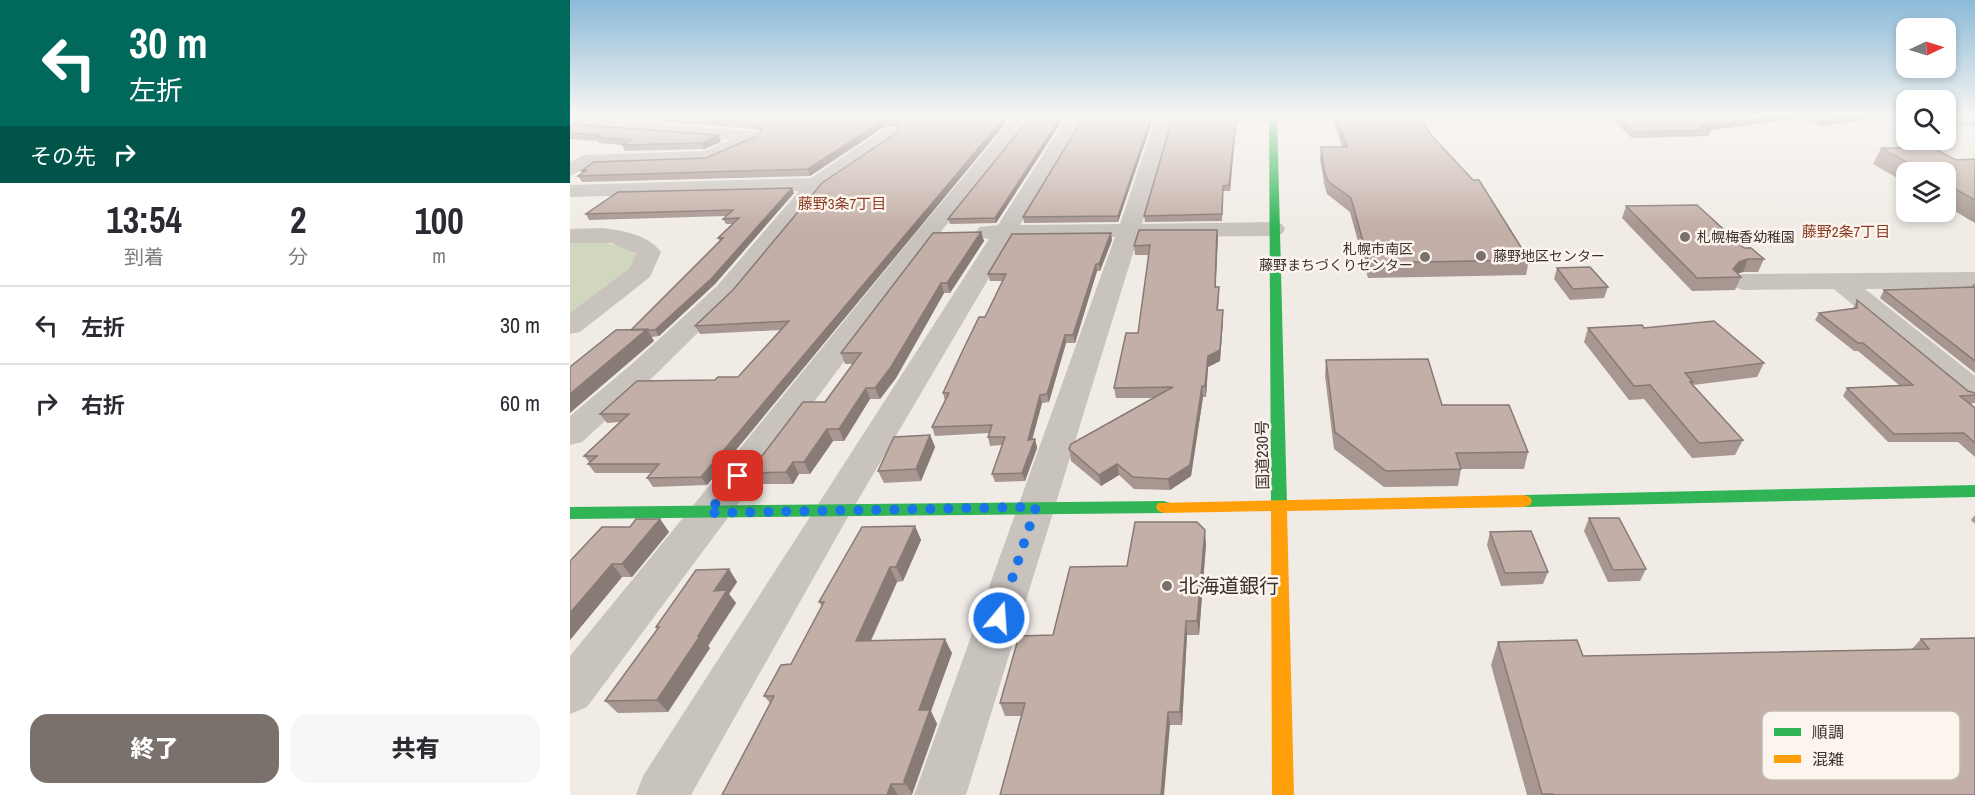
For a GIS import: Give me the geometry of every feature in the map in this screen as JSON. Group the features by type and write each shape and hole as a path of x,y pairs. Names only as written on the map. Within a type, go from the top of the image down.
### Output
{"main road":[{"name":"国道230号","path":"1273,152 1283,795"},
{"path":"570,513 832,512 1036,507 1280,505 1975,491"}],"street":[{"path":"570,170 584,161 708,156 717,152"},
{"path":"570,434 644,369 726,291 816,184 853,152"},
{"path":"570,692 928,233 994,152"},
{"path":"662,795 832,512 1054,152"},
{"path":"940,795 1153,152"},
{"path":"570,191 816,184"},
{"path":"928,233 1274,229"},
{"path":"570,236 621,236 649,252 641,272 570,326"},
{"path":"1743,282 1975,280"},
{"path":"1840,281 1975,392"},
{"path":"1941,364 1975,363"}],"green space":[{"path":"596,241 620,246 638,256 630,272 570,320 570,242"}],"building":[{"path":"720,152 834,152 808,169 578,176 594,162 706,158"},
{"path":"868,152 975,152 701,477 647,478 659,464 588,464 597,456 584,456 629,414 600,414 637,381 715,380 718,377 738,377 789,321 695,326 733,290 822,183"},
{"path":"1002,152 1038,152 995,218 948,219"},
{"path":"1062,152 1140,152 1118,216 1023,217"},
{"path":"1163,152 1233,152 1229,185 1223,186 1222,214 1144,216"},
{"path":"1322,152 1447,152 1473,180 1479,180 1529,260 1369,263 1351,198 1328,181"},
{"path":"1889,152 1941,152 1956,160 1975,159 1975,200 1956,190 1956,162 1907,162"},
{"path":"792,188 712,278 655,330 631,330 723,238 718,238 739,218 723,219 733,210 586,214 618,192"},
{"path":"1697,205 1744,248 1751,248 1764,259 1748,259 1739,262 1733,269 1741,277 1697,278 1626,206"},
{"path":"1139,230 1217,230 1215,287 1219,287 1217,310 1223,310 1220,350 1208,356 1205,386 1202,386 1190,465 1168,479 1133,477 1117,464 1099,475 1069,449 1071,444 1173,387 1114,388 1126,333 1138,333 1150,245 1134,246"},
{"path":"981,232 947,283 941,283 891,367 875,388 866,388 839,429 827,429 804,462 793,462 786,472 749,473 803,402 825,402 861,353 841,353 933,233"},
{"path":"1111,233 1099,264 1096,264 1073,335 1065,335 1047,394 1040,395 1028,440 1035,439 1022,473 992,474 1005,437 988,437 992,425 932,427 949,393 943,393 962,352 979,317 985,317 1006,274 988,274 1012,234"},
{"path":"1590,267 1608,287 1573,289 1557,268"},
{"path":"1975,287 1975,361 1884,290"},
{"path":"1857,300 1968,391 1975,393 1975,395 1960,396 1975,408 1975,443 1964,433 1894,434 1847,388 1913,385 1863,343 1858,343 1819,313 1857,308"},
{"path":"1714,321 1764,363 1685,373 1693,382 1690,382 1743,440 1699,443 1650,385 1634,386 1588,328 1642,325 1644,328"},
{"path":"647,329 570,394 570,367 616,330"},
{"path":"1428,359 1442,405 1509,405 1528,452 1456,453 1461,469 1386,471 1335,432 1326,360"},
{"path":"930,435 916,469 878,471 894,437"},
{"path":"1589,518 1619,518 1646,569 1613,570"},
{"path":"636,519 660,519 622,564 612,564 570,613 570,561 602,527 630,527"},
{"path":"1135,522 1197,522 1205,530 1197,621 1186,621 1180,712 1168,712 1161,795 1000,795 1025,703 1000,703 1019,636 1053,635 1070,567 1127,566"},
{"path":"915,526 896,567 890,567 856,641 945,639 919,710 930,710 904,781 905,784 891,784 887,795 722,795 774,696 764,696 781,665 791,664 824,602 819,602 862,527"},
{"path":"1531,531 1548,572 1505,573 1490,532"},
{"path":"729,569 714,591 727,590 698,636 700,636 657,700 605,701 659,627 656,627 696,570"},
{"path":"1975,638 1975,795 1542,794 1498,642 1577,640 1583,656 1929,649 1921,639"}],"traffic: fast":[{"path":"1274,152 1279,506"},
{"path":"1524,501 1975,491"},
{"path":"570,513 1164,507"}],"traffic: slow":[{"path":"1164,507 1524,501"},
{"path":"1279,506 1283,795"}],"place":[{"name":"札幌梅香幼稚園","path":"1685,237"},
{"name":"藤野地区センター","path":"1481,256"},
{"name":"札幌市南区 藤野まちづくりセンター","path":"1425,257"},
{"name":"北海道銀行","path":"1167,586"}],"district":[{"name":"藤野3条7丁目","path":"842,204"},
{"name":"藤野2条7丁目","path":"1846,232"}],"route":[{"path":"738,476 708,513 1036,507 999,618"}]}
